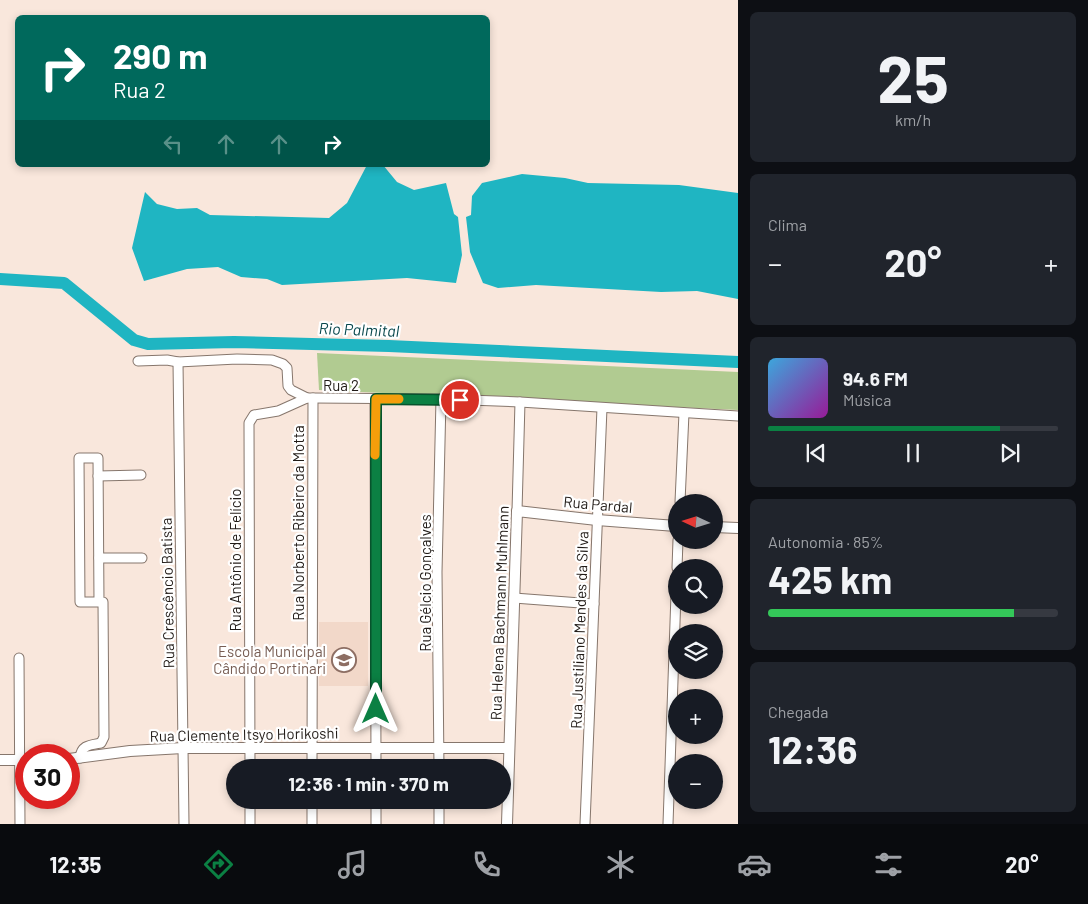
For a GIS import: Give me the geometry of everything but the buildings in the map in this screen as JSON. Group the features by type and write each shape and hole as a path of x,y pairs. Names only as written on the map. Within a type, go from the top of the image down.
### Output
{"street":[{"path":"138,361 167,360 178,362 237,358 278,361 287,368 288,386 291,390 310,398"},
{"name":"Rua Crescêncio Batista","path":"178,362 184,824"},
{"name":"Rua 2","path":"310,398 520,402 738,416"},
{"name":"Rua Antônio de Felício","path":"250,759 249,423 254,416 278,411 310,398"},
{"name":"Rua Norberto Ribeiro da Motta","path":"310,398 312,759"},
{"path":"376,399 376,759"},
{"name":"Rua Gélcio Gonçalves","path":"439,759 437,572 441,399"},
{"name":"Rua Helena Bachmann Muhlmann","path":"507,824 520,402"},
{"name":"Rua Justiliano Mendes da Silva","path":"586,824 602,408"},
{"path":"680,494 684,413"},
{"path":"80,758 83,749 101,743 104,737 103,602 99,602 80,602 79,458 98,458 99,602"},
{"path":"98,476 141,475"},
{"name":"Rua Pardal","path":"517,512 668,525"},
{"path":"723,527 738,528"},
{"path":"99,558 142,558"},
{"path":"514,598 594,604"},
{"path":"668,824 675,614"},
{"path":"19,658 22,744"},
{"name":"Rua Clemente Itsyo Horikoshi","path":"80,758 130,751 182,748 509,748"},
{"path":"0,760 15,760"},
{"path":"20,824 21,809"},
{"path":"250,809 250,824"},
{"path":"312,809 312,824"},
{"path":"376,809 376,824"},
{"path":"439,809 439,824"}],"shaded area":[{"name":"Escola Municipal Cândido Portinari","path":"319,622 368,622 368,686 319,686"}],"green space":[{"path":"317,353 738,372 738,410 319,390"}],"water":[{"path":"366,167 385,167 397,182 414,190 446,183 454,214 458,217 462,255 456,283 407,278 282,285 267,279 241,277 218,267 187,269 144,281 132,248 145,192 157,204 177,209 197,208 210,215 329,218 347,203"},
{"path":"522,174 565,178 588,183 679,185 738,193 738,299 697,291 661,292 536,285 498,288 483,283 470,252 466,217 471,215 472,196 482,183"}],"waterway":[{"name":"Rio Palmital","path":"0,279 64,283 134,340 148,344 234,342 389,346 738,362"}],"slow traffic":[{"path":"375,455 376,399 399,399"}],"place":[{"name":"Escola Municipal Cândido Portinari","path":"344,660"}],"route":[{"path":"376,709 376,399 460,400"}]}
